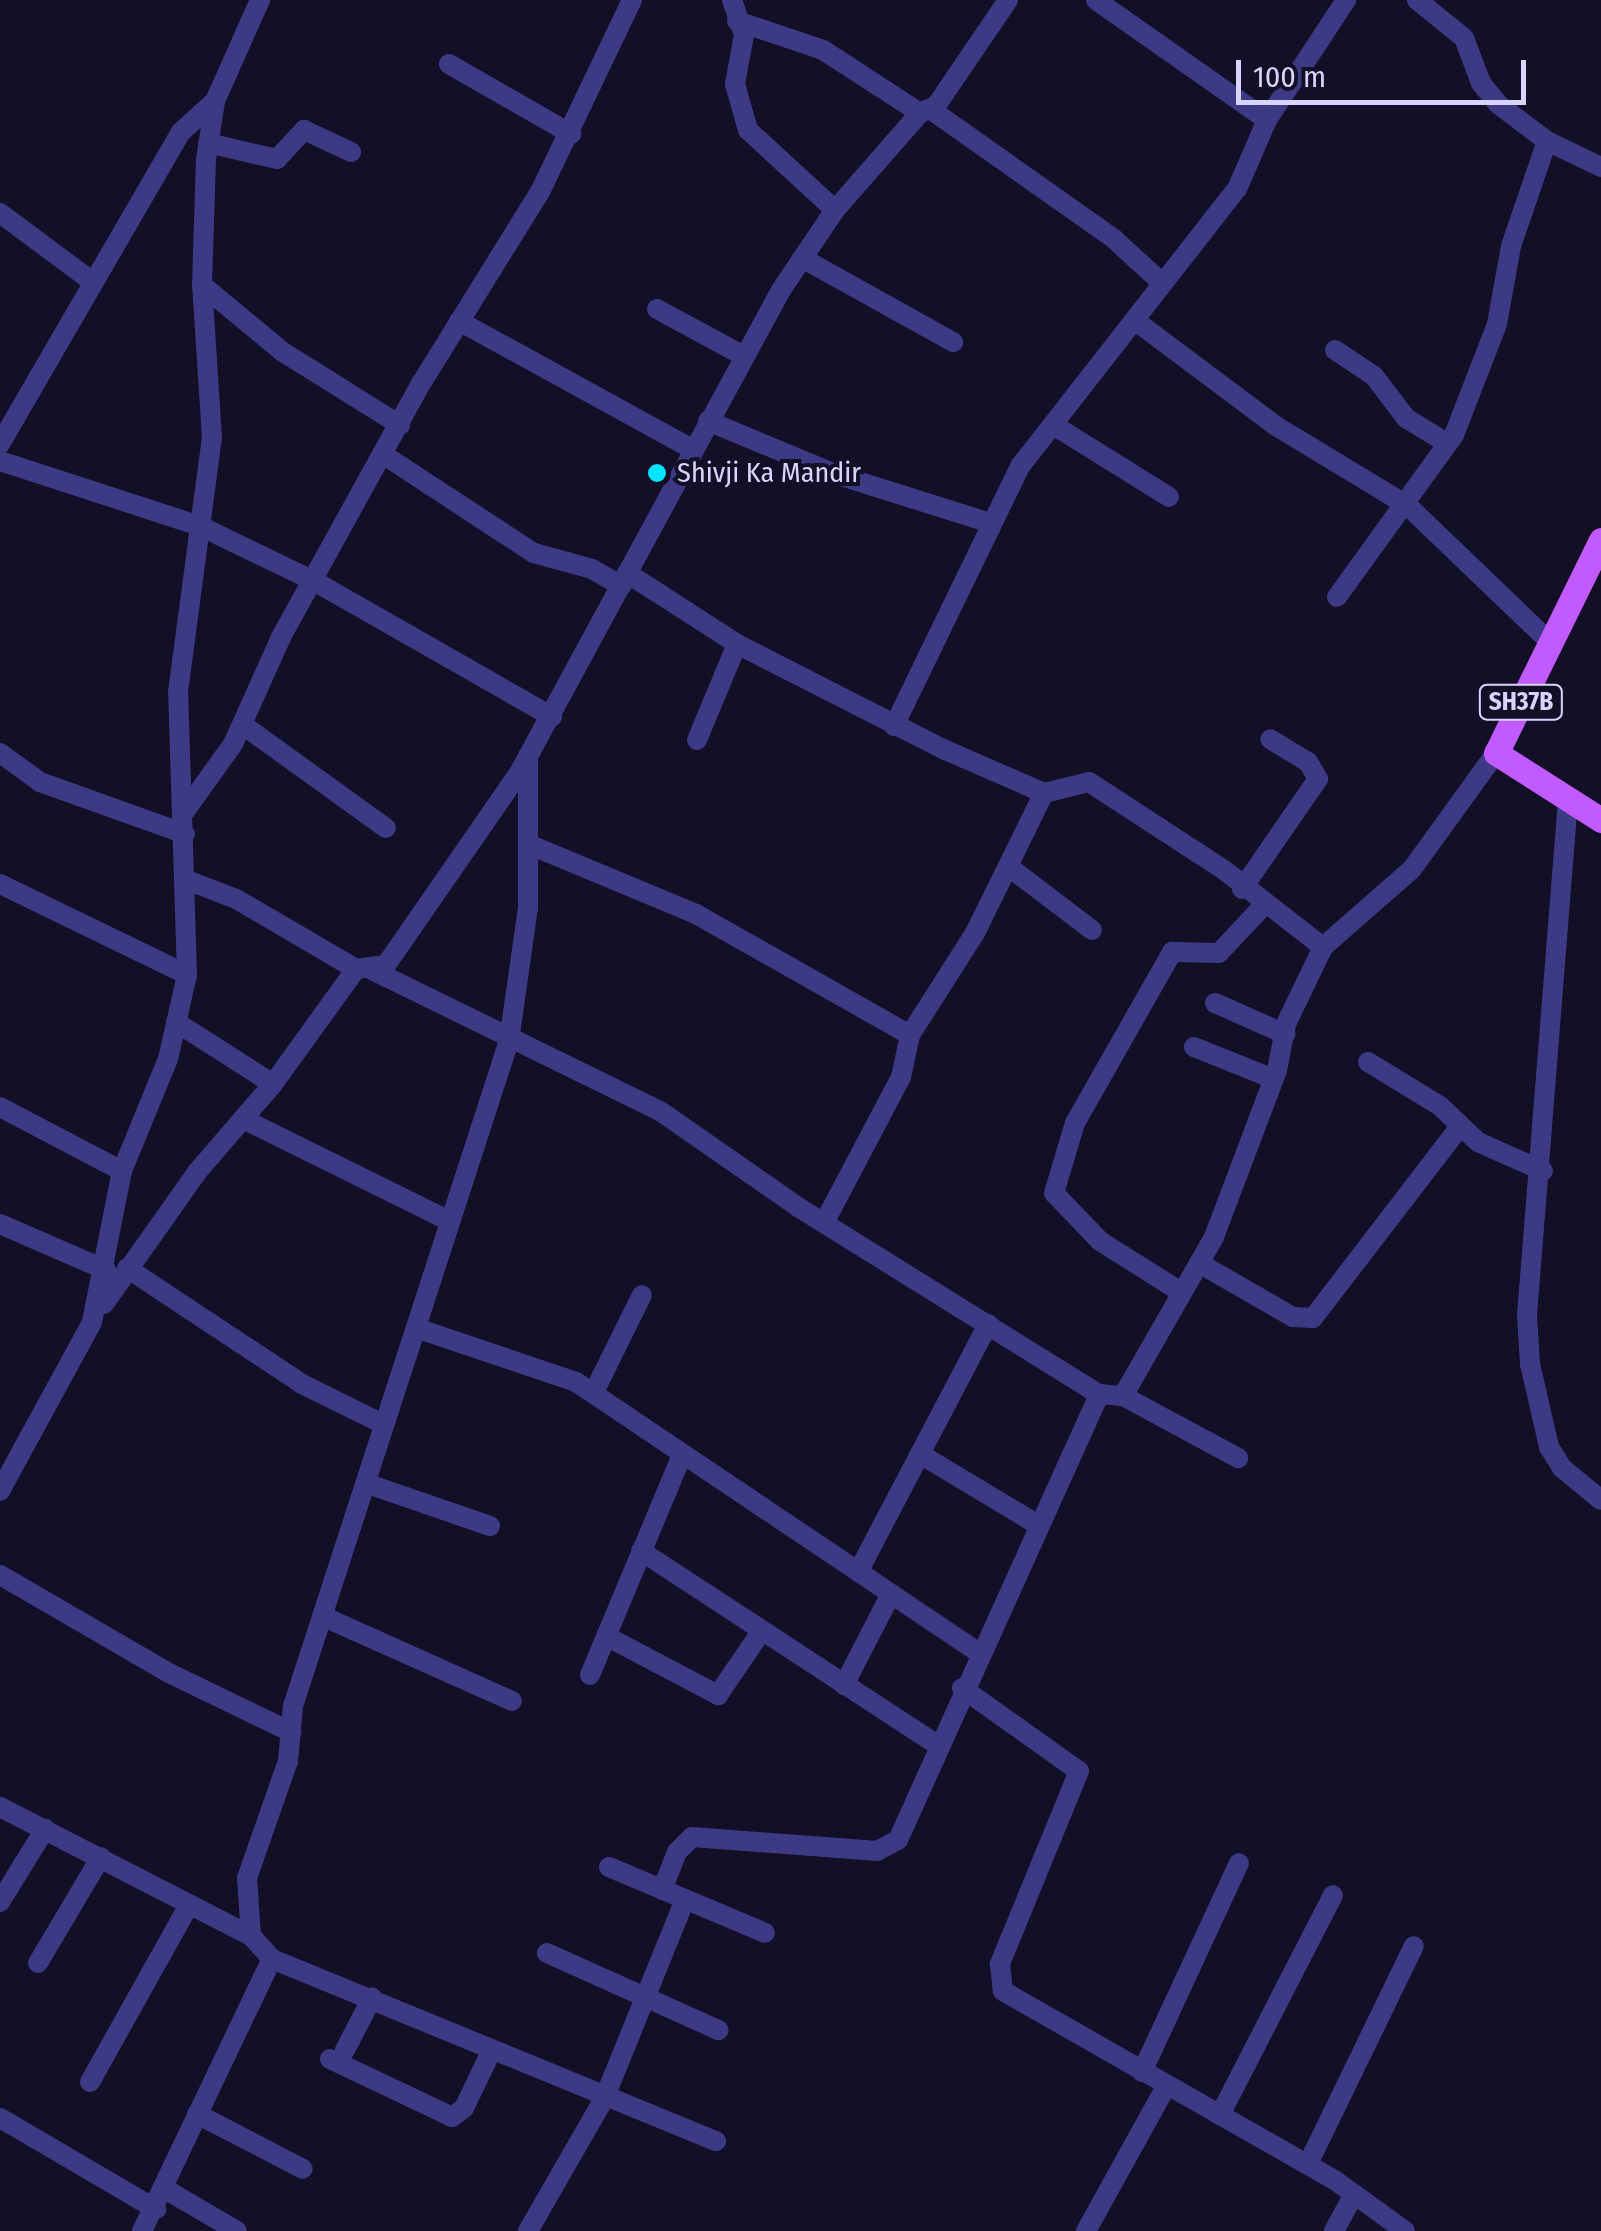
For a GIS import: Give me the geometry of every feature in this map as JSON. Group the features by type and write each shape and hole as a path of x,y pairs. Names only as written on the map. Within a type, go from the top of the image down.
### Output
{"main road":[{"name":"SH37B","path":"1601,540 1496,753 1601,820"}],"street":[{"path":"116,1269 122,1171 168,1059 187,975 186,834 178,692 212,438 202,284 208,143 215,101 260,0"},
{"path":"184,811 243,725 314,581 400,425 571,134 632,0"},
{"path":"0,1491 92,1322 116,1269 196,1172 245,1120 362,968 386,965 552,717 708,422 802,258 836,210 925,111 1008,0"},
{"path":"1096,0 1268,120"},
{"path":"894,726 1021,465 1137,322 1162,283 1236,189 1268,120 1346,0"},
{"path":"1418,0 1464,38 1486,92 1546,142 1601,167"},
{"path":"734,10 823,50 925,111 1114,239 1162,283"},
{"path":"734,10 744,35 735,56 736,95 748,130 836,210"},
{"path":"450,64 571,134"},
{"path":"0,444 181,132 215,101"},
{"path":"208,143 278,159 304,130 352,152"},
{"path":"1338,596 1408,506 1448,444 1497,324 1511,246 1546,142"},
{"path":"0,214 93,282"},
{"path":"802,258 954,342"},
{"path":"202,284 282,352 400,425"},
{"path":"657,309 744,356"},
{"path":"459,321 694,450"},
{"path":"1137,322 1276,426 1408,506 1550,642"},
{"path":"1335,350 1374,376 1406,418 1448,444"},
{"path":"708,422 838,475 990,522"},
{"path":"1055,426 1169,497"},
{"path":"384,455 534,553 624,579 737,644 894,726 1044,794 1089,782 1224,870 1242,889 1323,947"},
{"path":"0,461 200,526 314,581 552,717"},
{"path":"698,740 737,644"},
{"path":"243,725 386,828"},
{"path":"1242,889 1318,780 1308,762 1270,739"},
{"path":"1123,1396 1199,1263 1274,1078 1285,1034 1323,947 1412,869 1496,753"},
{"path":"0,754 40,782 186,834"},
{"path":"250,1936 247,1878 288,1761 291,1732 322,1616 368,1484 383,1424 509,1034 528,908 528,756"},
{"path":"824,1223 901,1078 910,1035 935,1003 1009,868 1044,794"},
{"path":"1568,800 1543,1171 1527,1315 1536,1402 1562,1468 1601,1500"},
{"path":"528,844 696,914 910,1035"},
{"path":"1009,868 1092,930"},
{"path":"187,880 236,899 362,968 509,1034 660,1111 824,1223 1099,1394 1123,1396 1238,1458"},
{"path":"0,884 187,975"},
{"path":"1182,1292 1100,1241 1054,1194 1075,1123 1172,952 1220,952 1264,905"},
{"path":"1215,1003 1285,1034"},
{"path":"176,1022 273,1084"},
{"path":"1194,1047 1274,1078"},
{"path":"1368,1062 1440,1106 1458,1128 1543,1171"},
{"path":"0,1107 122,1171"},
{"path":"245,1120 449,1222"},
{"path":"1199,1263 1293,1317 1313,1318 1458,1128"},
{"path":"0,1224 116,1269 302,1384 383,1424"},
{"path":"594,1392 642,1295"},
{"path":"858,1572 988,1324"},
{"path":"416,1328 594,1392 978,1652"},
{"path":"662,1890 682,1845 700,1836 886,1850 898,1840 978,1652 1099,1394"},
{"path":"590,1675 682,1454"},
{"path":"920,1454 1038,1525"},
{"path":"368,1484 490,1526"},
{"path":"641,1550 938,1745"},
{"path":"0,1575 168,1673 291,1732"},
{"path":"844,1685 891,1594"},
{"path":"322,1616 512,1701"},
{"path":"606,1636 718,1695 761,1632"},
{"path":"962,1688 1079,1771 1000,1964 1003,1990 1308,2164 1405,2231"},
{"path":"0,1807 250,1936 272,1960 372,1998 604,2099 716,2141"},
{"path":"0,1902 45,1829"},
{"path":"38,1963 101,1857"},
{"path":"1142,2072 1239,1863"},
{"path":"609,1868 765,1934"},
{"path":"1220,2115 1333,1896"},
{"path":"528,2231 604,2099 684,1900"},
{"path":"90,2082 189,1906"},
{"path":"1308,2164 1414,1946"},
{"path":"548,1954 718,2030"},
{"path":"142,2231 156,2209 272,1960"},
{"path":"372,1998 338,2054 452,2116 464,2108 491,2052"},
{"path":"1086,2231 1167,2085"},
{"path":"197,2114 302,2169"},
{"path":"0,2118 156,2209"},
{"path":"165,2189 237,2231"},
{"path":"1334,2231 1354,2194"}],"place":[{"name":"Shivji Ka Mandir","path":"657,473"}]}
